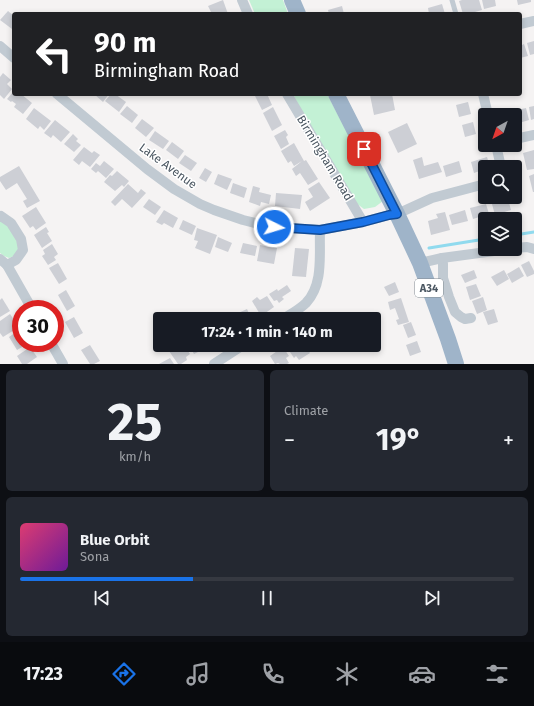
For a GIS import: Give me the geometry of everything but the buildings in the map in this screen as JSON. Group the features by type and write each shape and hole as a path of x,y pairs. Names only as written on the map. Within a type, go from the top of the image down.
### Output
{"highway":[{"path":"292,0 297,12"},
{"name":"A34","path":"337,96 397,214 420,263 456,364"}],"street":[{"path":"242,0 247,12"},
{"path":"522,24 534,21"},
{"path":"0,46 12,56"},
{"name":"Lake Avenue","path":"60,96 147,169 174,189 200,204 228,216 259,224 274,227 320,230 397,214 432,198 478,186"},
{"name":"Birmingham Road","path":"288,96 363,222"},
{"path":"483,96 486,108"},
{"path":"522,138 534,135"},
{"path":"0,217 1,216 10,223 21,239 23,250 16,260 3,262 26,300"},
{"path":"294,312 306,304 315,291 319,276 320,230"},
{"path":"522,247 534,249"},
{"path":"420,263 442,258 478,253"},
{"path":"442,258 443,278 455,312 461,318 471,318"},
{"path":"56,352 63,364"},
{"path":"214,364 232,352"}],"lane":[{"path":"452,0 455,12"}],"green space":[{"path":"249,0 283,0 287,12 254,12"},
{"path":"294,96 328,96 383,201 375,207 364,209 356,203 305,118"},
{"path":"0,222 4,222 8,226 19,244 17,255 9,258 0,253"}],"waterway":[{"path":"522,234 534,232"},
{"path":"429,248 478,240"}],"route":[{"path":"274,227 320,230 397,214 364,149"}]}
